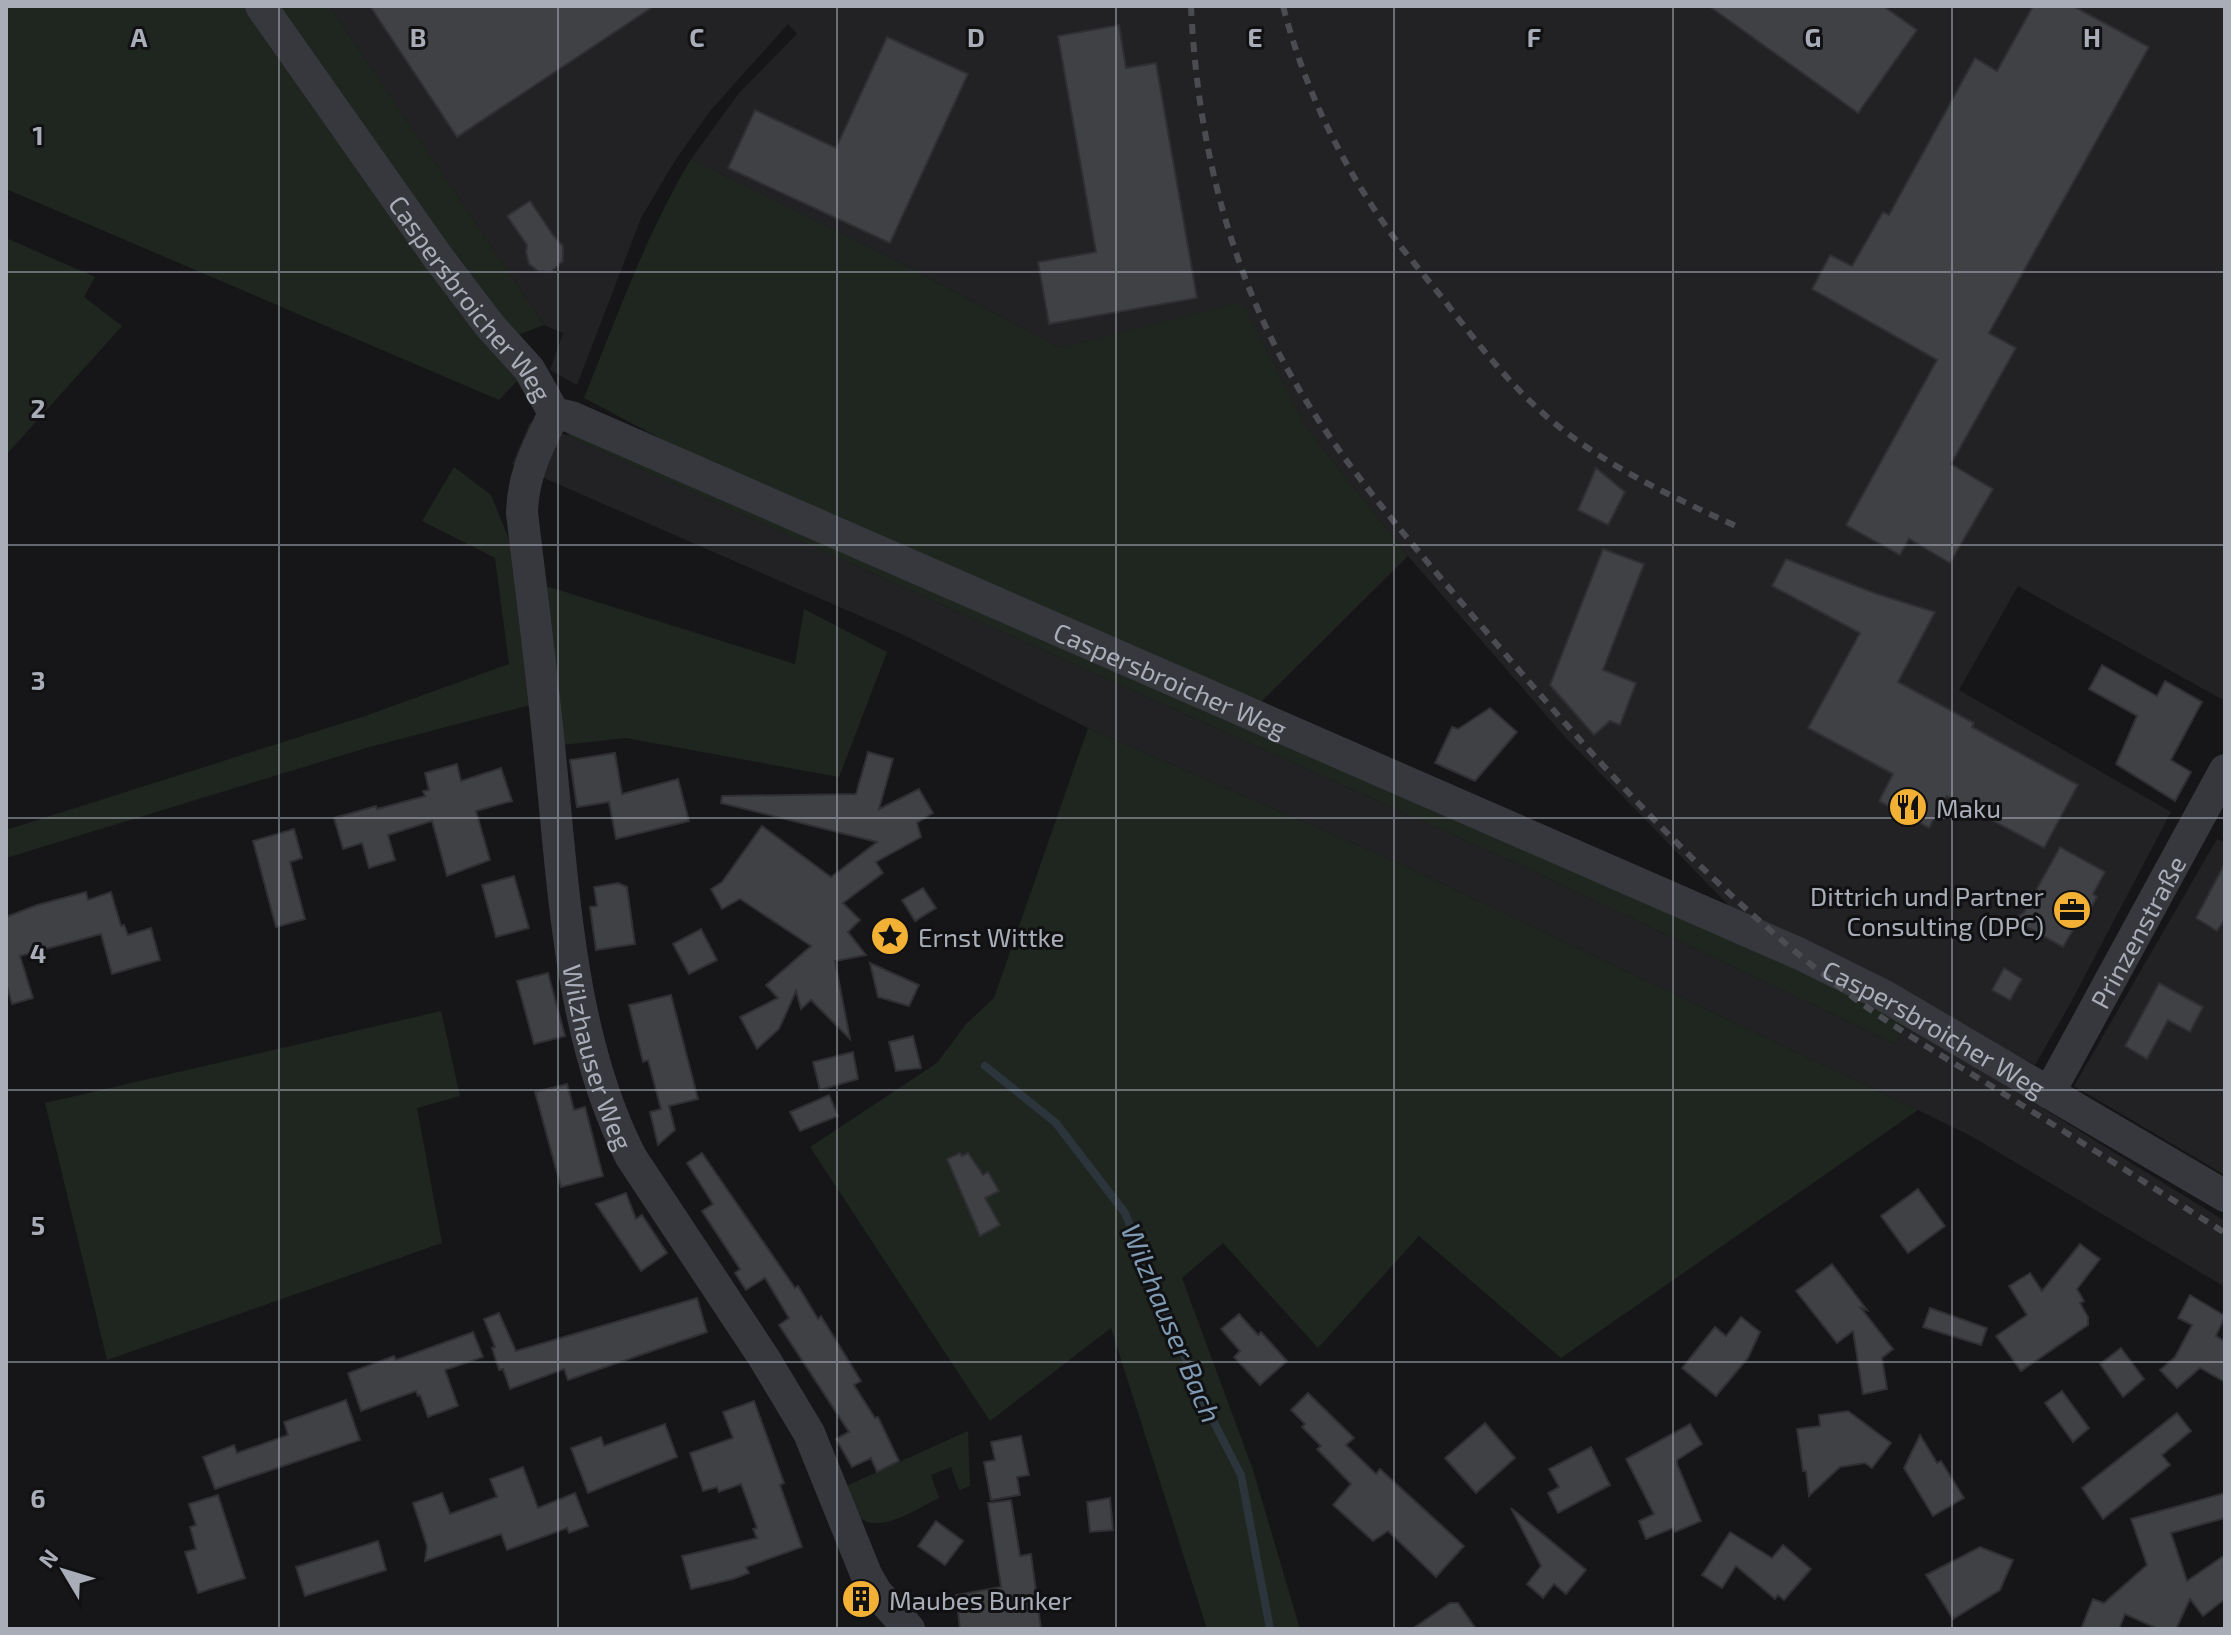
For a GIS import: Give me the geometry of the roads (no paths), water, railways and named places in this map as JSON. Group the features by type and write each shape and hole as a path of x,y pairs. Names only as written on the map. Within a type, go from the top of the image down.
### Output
{"street":[{"name":"Caspersbroicher Weg","path":"261,6 437,256 490,326 529,369 554,413 585,423 1800,954 1883,995 2225,1196"},
{"name":"Wilzhauser Weg","path":"554,413 527,471 522,490 522,513 573,959 600,1080 616,1128 631,1157 764,1358 809,1433 866,1574 876,1592 909,1629"},
{"name":"Prinzenstraße","path":"2049,1093 2225,770"}],"waterway":[{"name":"Wilzhauser Bach","path":"985,1066 1056,1123 1125,1213 1203,1401 1241,1475 1270,1629"}],"railway":[{"path":"1191,6 1198,87 1212,168 1234,247 1264,323 1330,437 1438,575 1557,714 1650,816 1699,865 1802,957 1895,1026 2225,1233"},
{"path":"1283,6 1314,98 1359,185 1395,239 1501,371 1549,419 1607,461 1736,526"}],"place":[{"name":"Maku","path":"1908,807"},
{"name":"Dittrich und Partner Consulting (DPC)","path":"2072,910"},
{"name":"Ernst Wittke","path":"890,936"},
{"name":"Maubes Bunker","path":"861,1599"}]}
